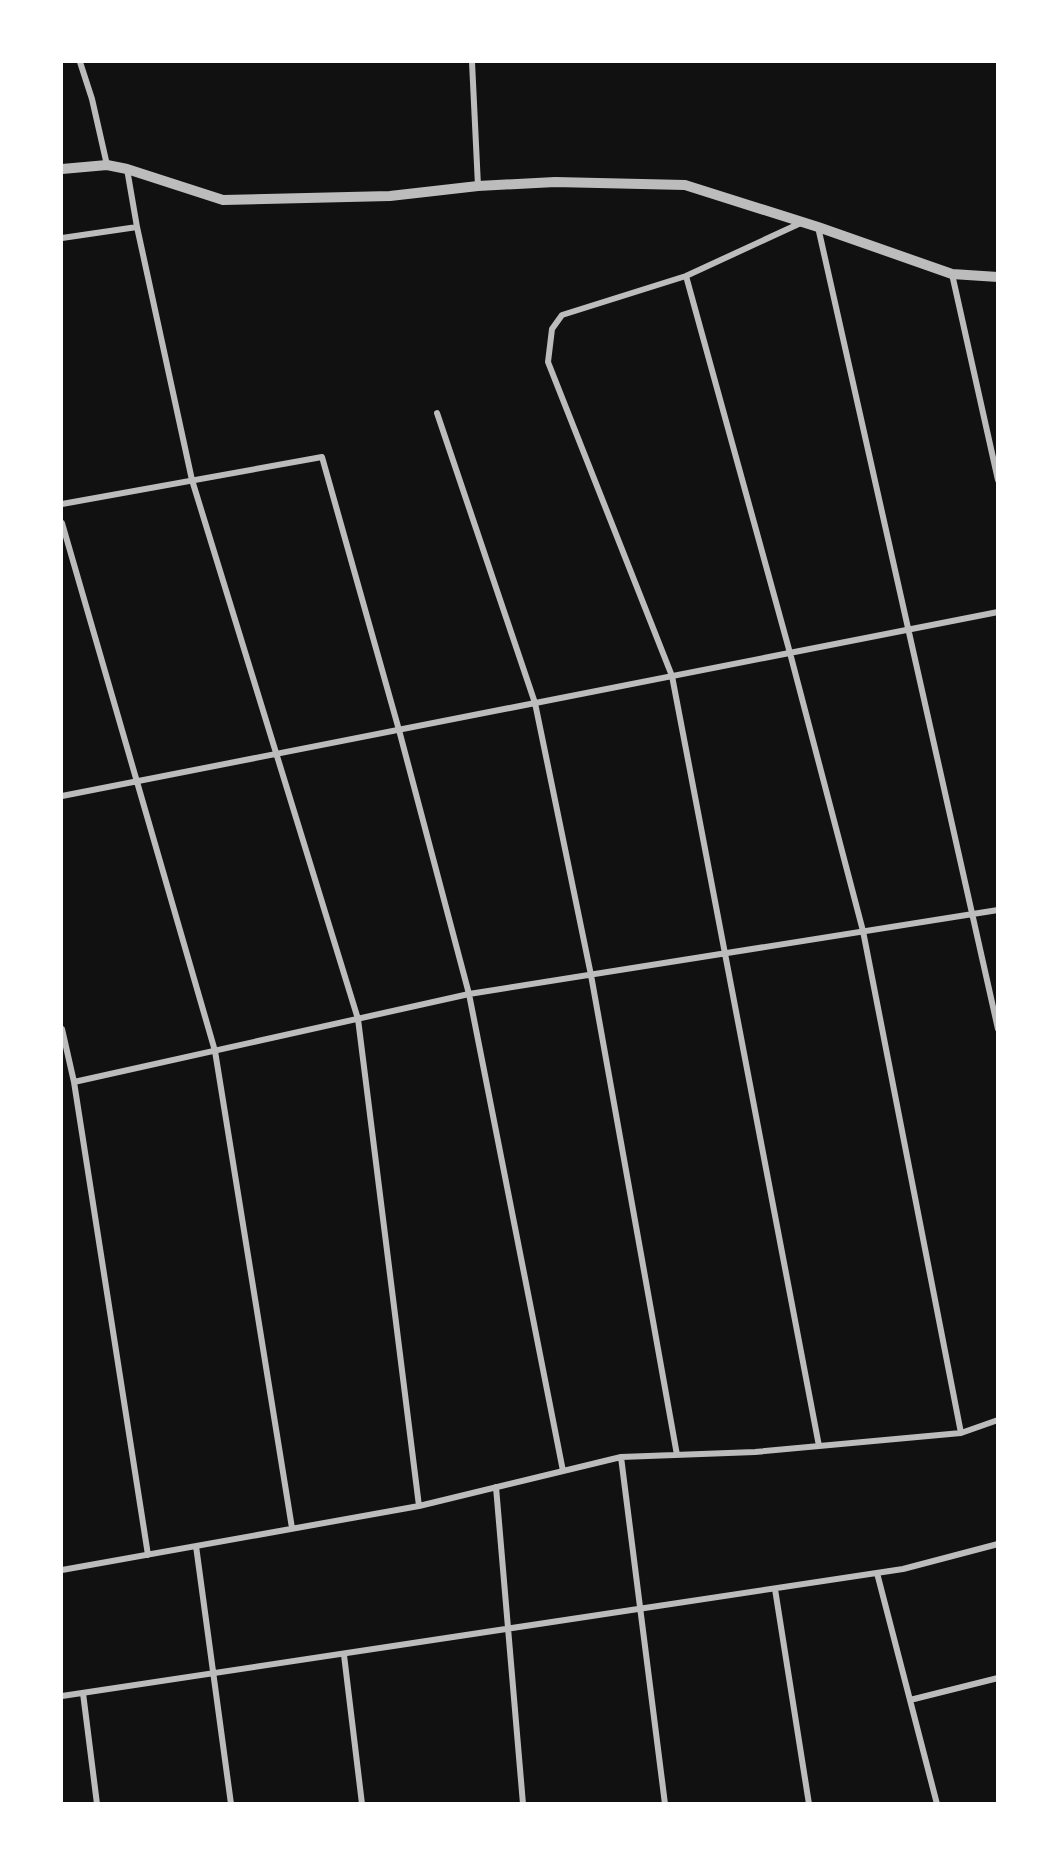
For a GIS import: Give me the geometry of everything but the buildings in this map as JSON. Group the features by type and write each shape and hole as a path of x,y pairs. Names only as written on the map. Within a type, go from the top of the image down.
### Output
{"street":[{"path":"80,62 92,99 107,165"},
{"path":"472,62 478,186"},
{"path":"62,169 107,165 127,169 223,200 390,196 478,186 555,182 686,185 818,226 952,274 998,278"},
{"path":"127,169 137,227 192,480 358,1019 419,1506"},
{"path":"803,222 686,276 562,315 552,329 548,362 672,676 819,1446"},
{"path":"818,226 970,914 998,1029"},
{"path":"62,237 137,227"},
{"path":"952,274 998,480"},
{"path":"686,276 790,653 863,931 962,1433"},
{"path":"437,413 535,703 591,975 677,1455"},
{"path":"62,504 322,457 399,730 469,994 563,1471"},
{"path":"62,523 215,1051 292,1528"},
{"path":"62,796 998,612"},
{"path":"74,1082 469,994 998,910"},
{"path":"62,1029 74,1082 148,1555"},
{"path":"62,1570 419,1506 621,1457 755,1452 962,1433 998,1420"},
{"path":"621,1457 665,1803"},
{"path":"496,1487 523,1803"},
{"path":"62,1696 903,1569 998,1544"},
{"path":"196,1546 231,1803"},
{"path":"877,1573 937,1803"},
{"path":"775,1589 808,1803"},
{"path":"344,1655 362,1803"},
{"path":"910,1700 998,1678"},
{"path":"83,1693 97,1803"}]}
